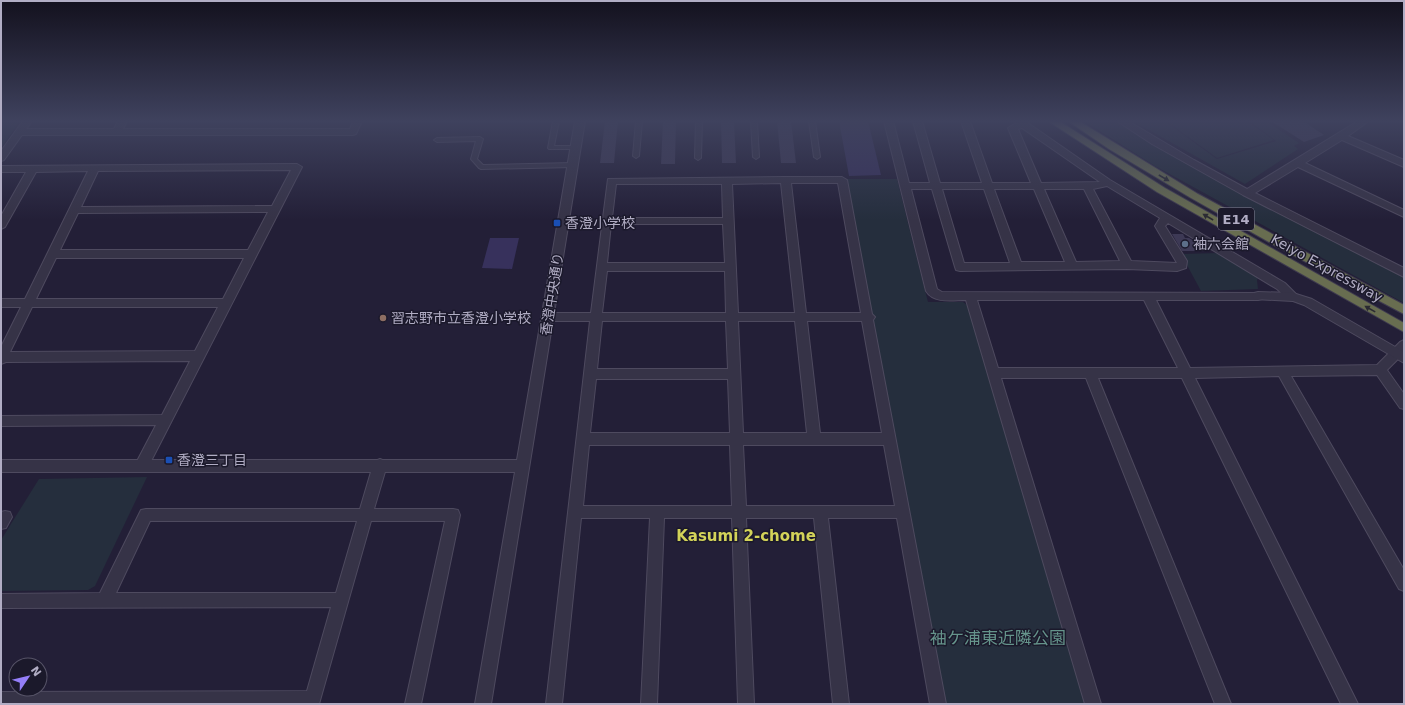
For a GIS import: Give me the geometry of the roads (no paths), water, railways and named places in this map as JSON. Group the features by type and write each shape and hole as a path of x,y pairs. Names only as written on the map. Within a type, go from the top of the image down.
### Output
{"highway":[{"name":"Keiyo Expressway","path":"1104,154 1161,190 1404,328"},
{"name":"Keiyo Expressway","path":"1123,154 1201,199 1404,310"}],"street":[{"name":"香澄中央通り","path":"483,704 574,154"},
{"path":"897,154 932,292 940,296 1258,296 1293,298 1308,302 1402,352 1380,370 1187,373 994,373"},
{"path":"927,154 960,267 1127,265 1177,267 1182,265 1182,261 1160,226 1166,218"},
{"path":"976,154 1017,266"},
{"path":"1025,154 1072,266"},
{"path":"1066,154 1107,182 1281,286 1293,298"},
{"path":"1175,154 1247,193 1404,273"},
{"path":"1247,193 1312,154"},
{"path":"1381,154 1404,164"},
{"path":"1298,163 1404,214"},
{"path":"95,168 1,358 199,356"},
{"path":"1,169 297,168 142,465"},
{"path":"1,225 33,169"},
{"path":"726,180 746,704"},
{"path":"554,704 611,181 726,180 842,180 869,317 938,704"},
{"path":"786,180 814,439"},
{"path":"905,186 1087,186 1101,185 1107,182"},
{"path":"1087,186 1127,265"},
{"path":"75,210 275,209"},
{"path":"607,221 728,221"},
{"path":"52,254 252,254"},
{"path":"602,267 730,267"},
{"path":"970,296 1093,704"},
{"path":"1148,296 1350,704"},
{"path":"1,303 226,303"},
{"path":"548,317 869,317"},
{"path":"1380,370 1404,404"},
{"path":"1282,371 1398,566 1404,584"},
{"path":"1090,373 1223,704"},
{"path":"590,374 734,374"},
{"path":"1,421 166,420"},
{"path":"582,439 890,439"},
{"path":"1,700 311,702 380,465"},
{"path":"1,466 523,466"},
{"path":"574,512 904,512"},
{"path":"649,704 657,512"},
{"path":"820,512 841,704"},
{"path":"105,600 146,515 453,515 412,704"},
{"path":"1,517 5,517 1,523"},
{"path":"1,601 341,600"}],"lane":[{"path":"476,154 474,159 481,166 573,165"},
{"path":"698,154 698,158"}],"place":[{"name":"香澄小学校","path":"557,223"},
{"name":"袖六会館","path":"1185,244"},
{"name":"習志野市立香澄小学校","path":"383,318"},
{"name":"香澄三丁目","path":"169,460"}],"district":[{"name":"Kasumi 2-chome","path":"746,536"}],"park label":[{"name":"袖ケ浦東近隣公園","path":"998,638"}]}
